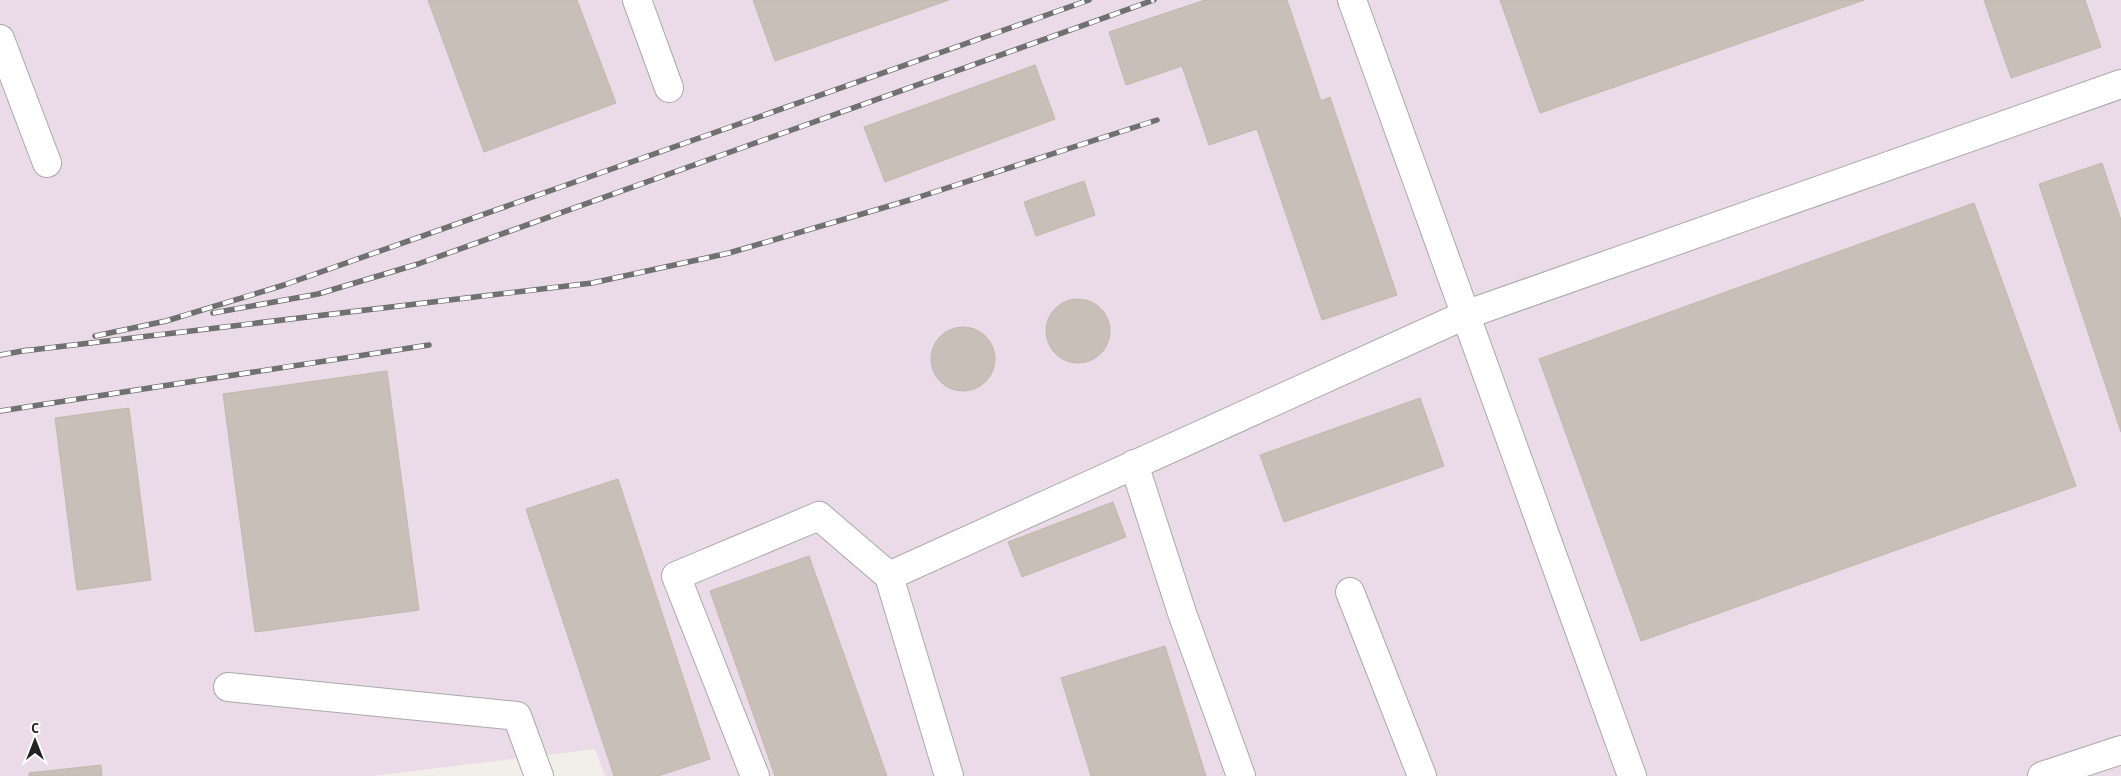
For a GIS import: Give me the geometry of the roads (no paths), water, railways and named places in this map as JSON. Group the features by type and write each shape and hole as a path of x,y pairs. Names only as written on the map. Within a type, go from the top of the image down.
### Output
{"lane":[{"path":"638,0 669,88"},
{"path":"1352,0 1632,776"},
{"path":"0,39 46,163"},
{"path":"889,576 1465,315 2121,84"},
{"path":"1134,464 1182,613 1241,776"},
{"path":"755,776 676,576 819,516 889,576 949,776"},
{"path":"1350,592 1422,776"},
{"path":"228,687 517,716 539,776"},
{"path":"2042,776 2121,750"}],"railway":[{"path":"95,336 166,321 284,285 1089,0"},
{"path":"213,313 318,294 418,264 1154,0"},
{"path":"23,351 592,283 729,253 913,199 1157,120"},
{"path":"0,411 429,345"},
{"path":"0,355 28,350"}]}
